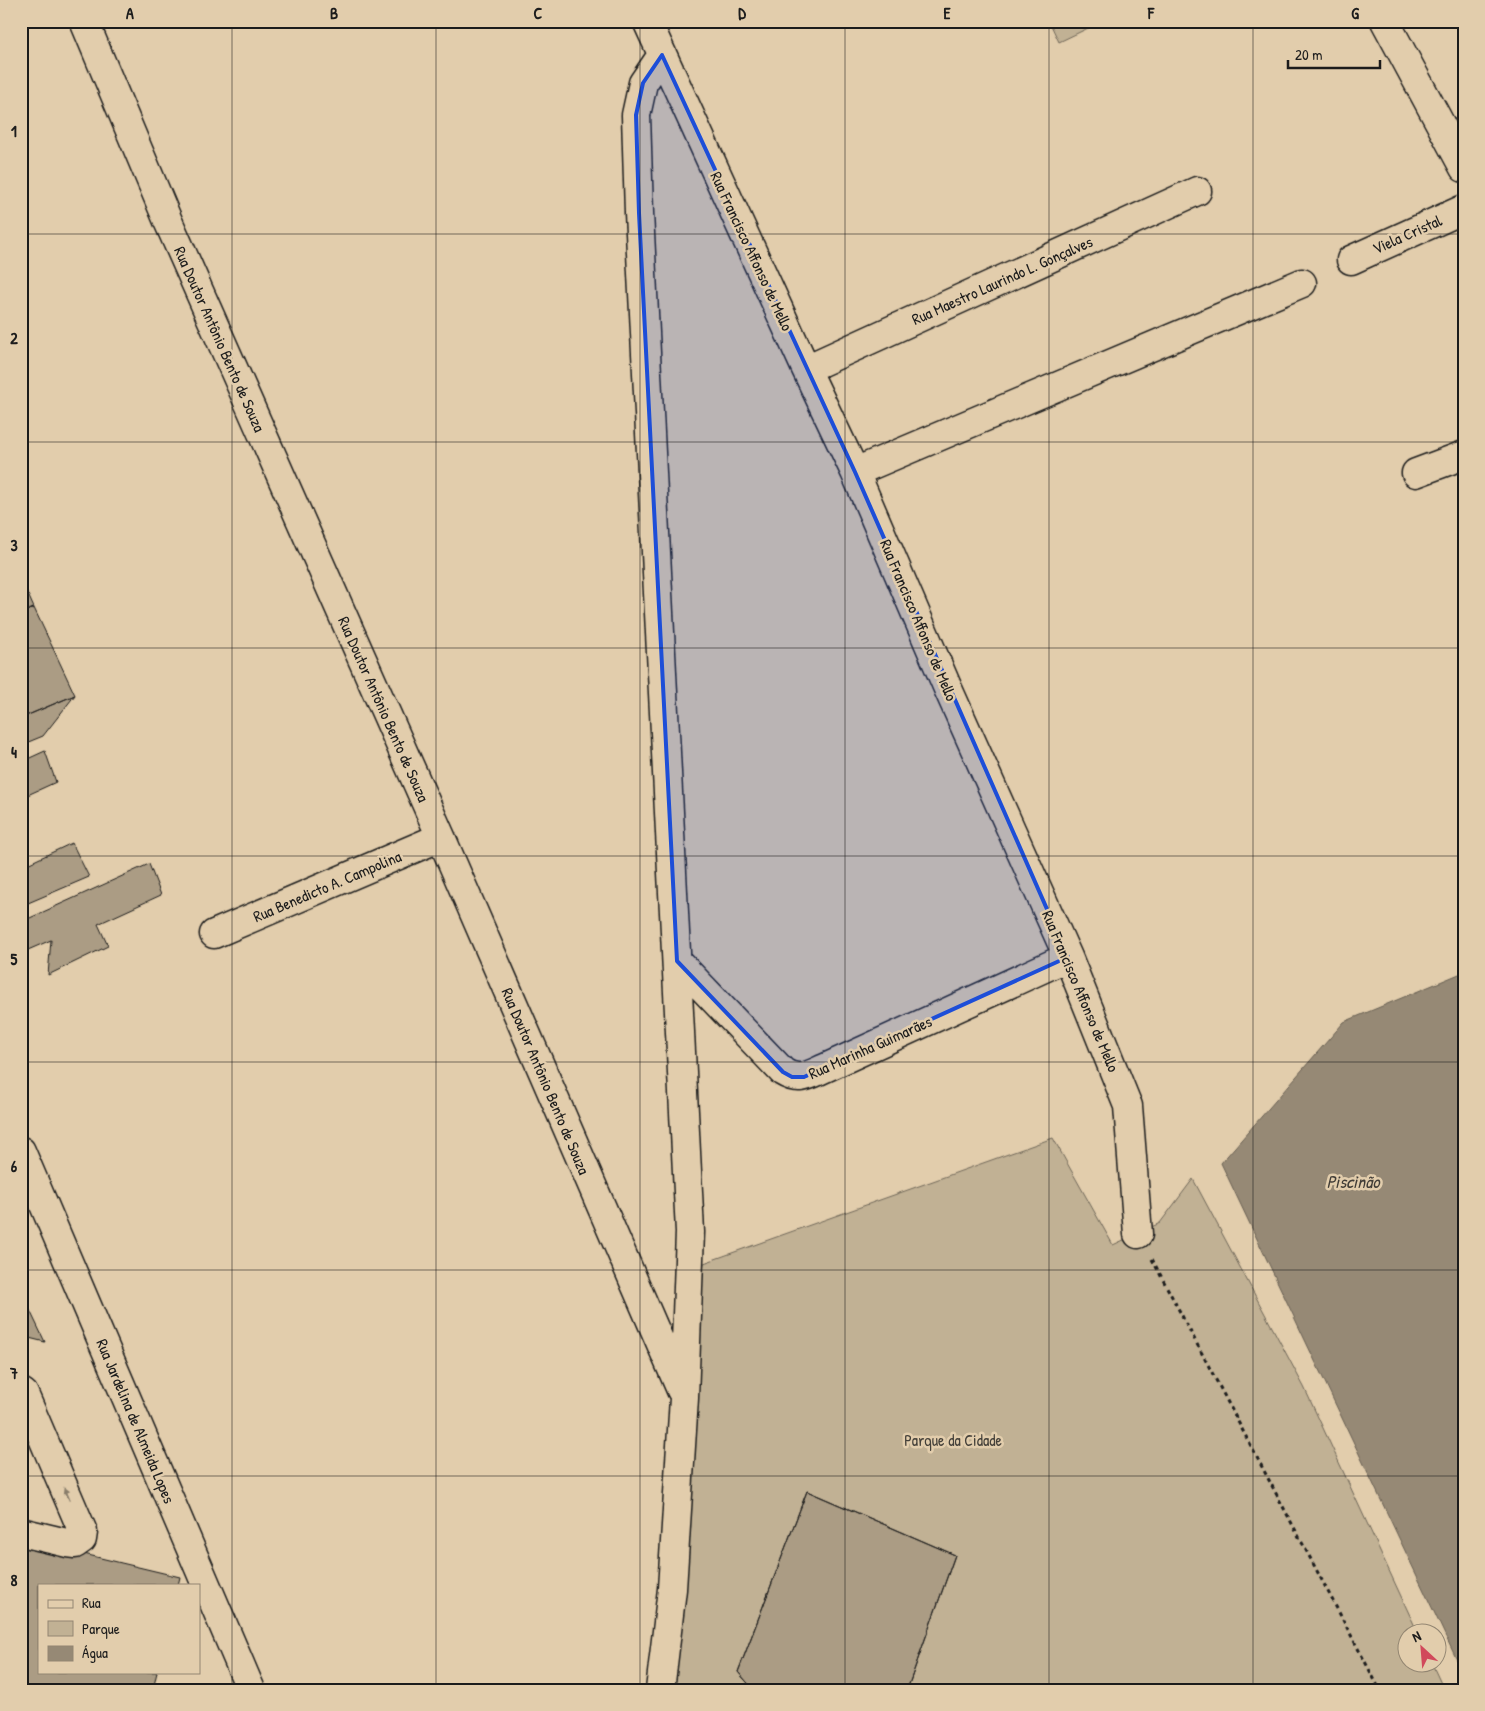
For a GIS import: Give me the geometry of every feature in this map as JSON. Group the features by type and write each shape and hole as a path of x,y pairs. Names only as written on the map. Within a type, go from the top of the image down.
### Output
{"street":[{"name":"Rua Doutor Antônio Bento de Souza","path":"84,21 168,221 441,837 684,1398"},
{"name":"Rua Francisco Affonso de Mello","path":"647,21 855,472 1068,958 1128,1106 1138,1234"},
{"path":"1385,21 1464,168"},
{"path":"660,1690 672,1589 684,1398 690,1232 639,213 636,115 643,83 662,56"},
{"name":"Rua Maestro Laurindo L. Gonçalves","path":"806,369 1197,191"},
{"name":"Viela Cristal","path":"1351,260 1464,209"},
{"path":"855,472 1302,283"},
{"path":"1416,473 1464,455"},
{"name":"Rua Benedicto A. Campolina","path":"214,934 441,837"},
{"name":"Rua Marinha Guimarães","path":"677,961 783,1072 792,1077 804,1076 825,1068 1068,958"},
{"name":"Rua Jardelina de Almeida Lopes","path":"21,1151 251,1690"},
{"path":"21,1392 24,1394 83,1532 82,1539 75,1544 67,1544 21,1532"}],"path":[{"path":"1156,1267 1380,1690"}],"highlighted area":[{"path":"662,55 855,472 1068,957 804,1077 792,1077 783,1072 677,961 639,213 636,115 643,83"}],"green space":[{"path":"1049,21 1103,21 1059,42"},
{"name":"Parque da Cidade","path":"1053,1138 1113,1245 1160,1223 1193,1179 1304,1387 1414,1624 1398,1624 1398,1674 1437,1674 1444,1690 670,1690 704,1263"}],"water":[{"name":"Piscinão","path":"1464,972 1464,1675 1448,1641 1448,1624 1440,1624 1221,1163 1344,1022"}],"building":[{"path":"21,579 34,608 21,613"},
{"path":"34,608 75,695 21,718 21,613"},
{"path":"75,695 43,736 21,745 21,718"},
{"path":"45,751 56,782 21,798 21,762"},
{"path":"72,843 89,877 21,906 21,867"},
{"path":"149,864 161,895 98,924 108,946 48,975 51,940 21,953 21,922"},
{"path":"21,1299 25,1300 45,1342 21,1336"},
{"path":"807,1491 955,1555 907,1690 754,1690 738,1672"},
{"path":"807,1491 955,1555 907,1690 754,1690 738,1672"},
{"path":"21,1539 180,1577 178,1584 38,1584 38,1674 157,1674 153,1690 21,1690"}]}
